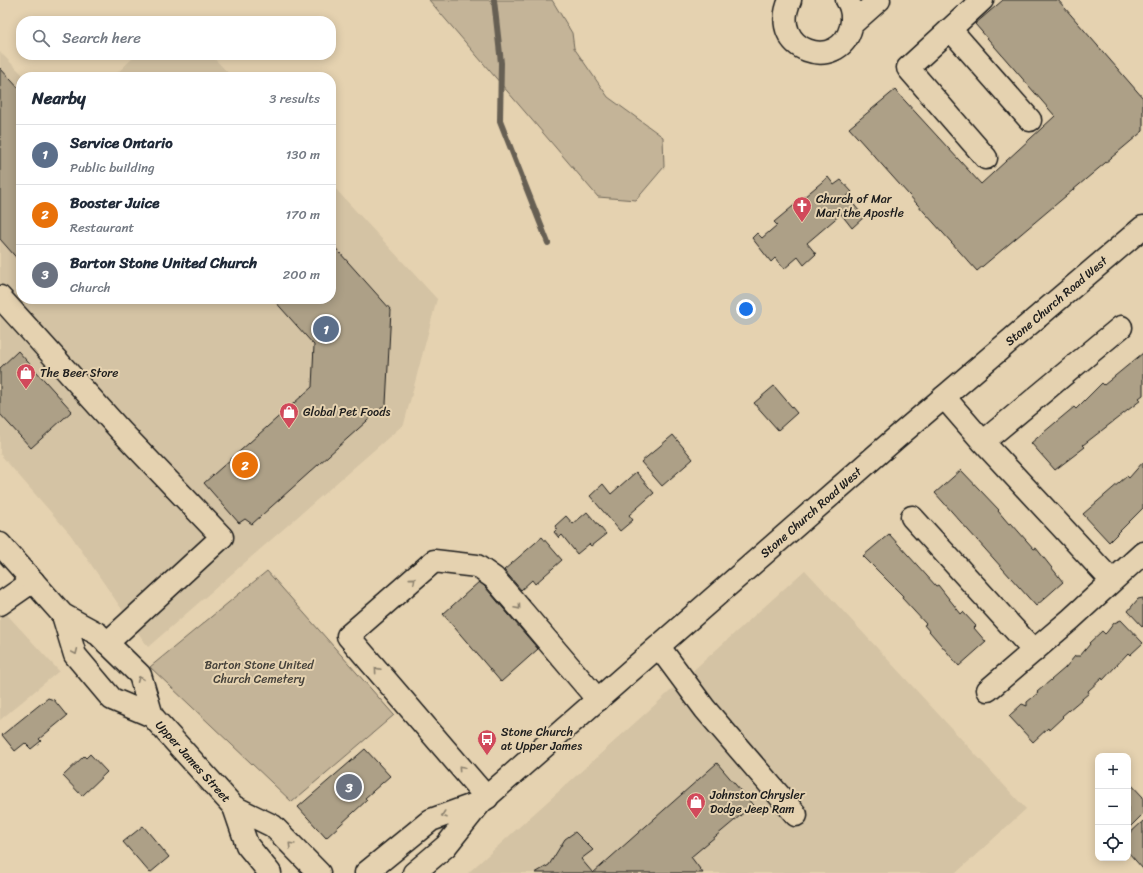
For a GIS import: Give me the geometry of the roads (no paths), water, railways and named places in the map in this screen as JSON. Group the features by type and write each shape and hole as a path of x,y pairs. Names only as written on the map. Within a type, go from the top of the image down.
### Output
{"main road":[{"path":"790,0 786,10 785,21 788,32 794,42 802,48 818,52 834,49 843,43 849,34 852,24 852,12 847,0"},
{"path":"852,24 879,0"},
{"path":"982,0 908,68 986,158"},
{"path":"950,29 1030,120"},
{"name":"Stone Church Road West","path":"484,800 944,397 1143,227"},
{"path":"0,297 120,430 222,537 107,642"},
{"path":"983,442 1121,326"},
{"path":"944,397 983,442 1112,581"},
{"path":"912,517 1034,651"},
{"name":"Upper James Street","path":"0,544 64,615 98,634 140,675 152,716"},
{"path":"988,690 1034,651 1143,553"},
{"path":"484,800 348,636 434,561 477,566 494,578 598,700"},
{"path":"0,604 33,581"},
{"name":"Upper James Street","path":"64,615 75,655 112,699 152,716 234,807 273,826 319,873"},
{"path":"659,647 709,715 796,815"},
{"path":"366,873 431,820 484,800"},
{"path":"414,873 446,846 484,800"},
{"name":"Upper James Street","path":"234,807 247,845 270,873"}],"waterway":[{"path":"494,0 501,63 500,121 548,243"}],"place":[{"name":"Church of Mar Mari the Apostle","path":"802,223"},
{"name":"Service Ontario","path":"326,329"},
{"name":"The Beer Store","path":"26,390"},
{"name":"Global Pet Foods","path":"289,429"},
{"name":"Booster Juice","path":"245,465"},
{"name":"Stone Church at Upper James","path":"487,756"},
{"name":"Barton Stone United Church","path":"349,787"},
{"name":"Johnston Chrysler Dodge Jeep Ram","path":"696,819"}],"park label":[{"name":"Barton Stone United Church Cemetery","path":"259,672"}]}
